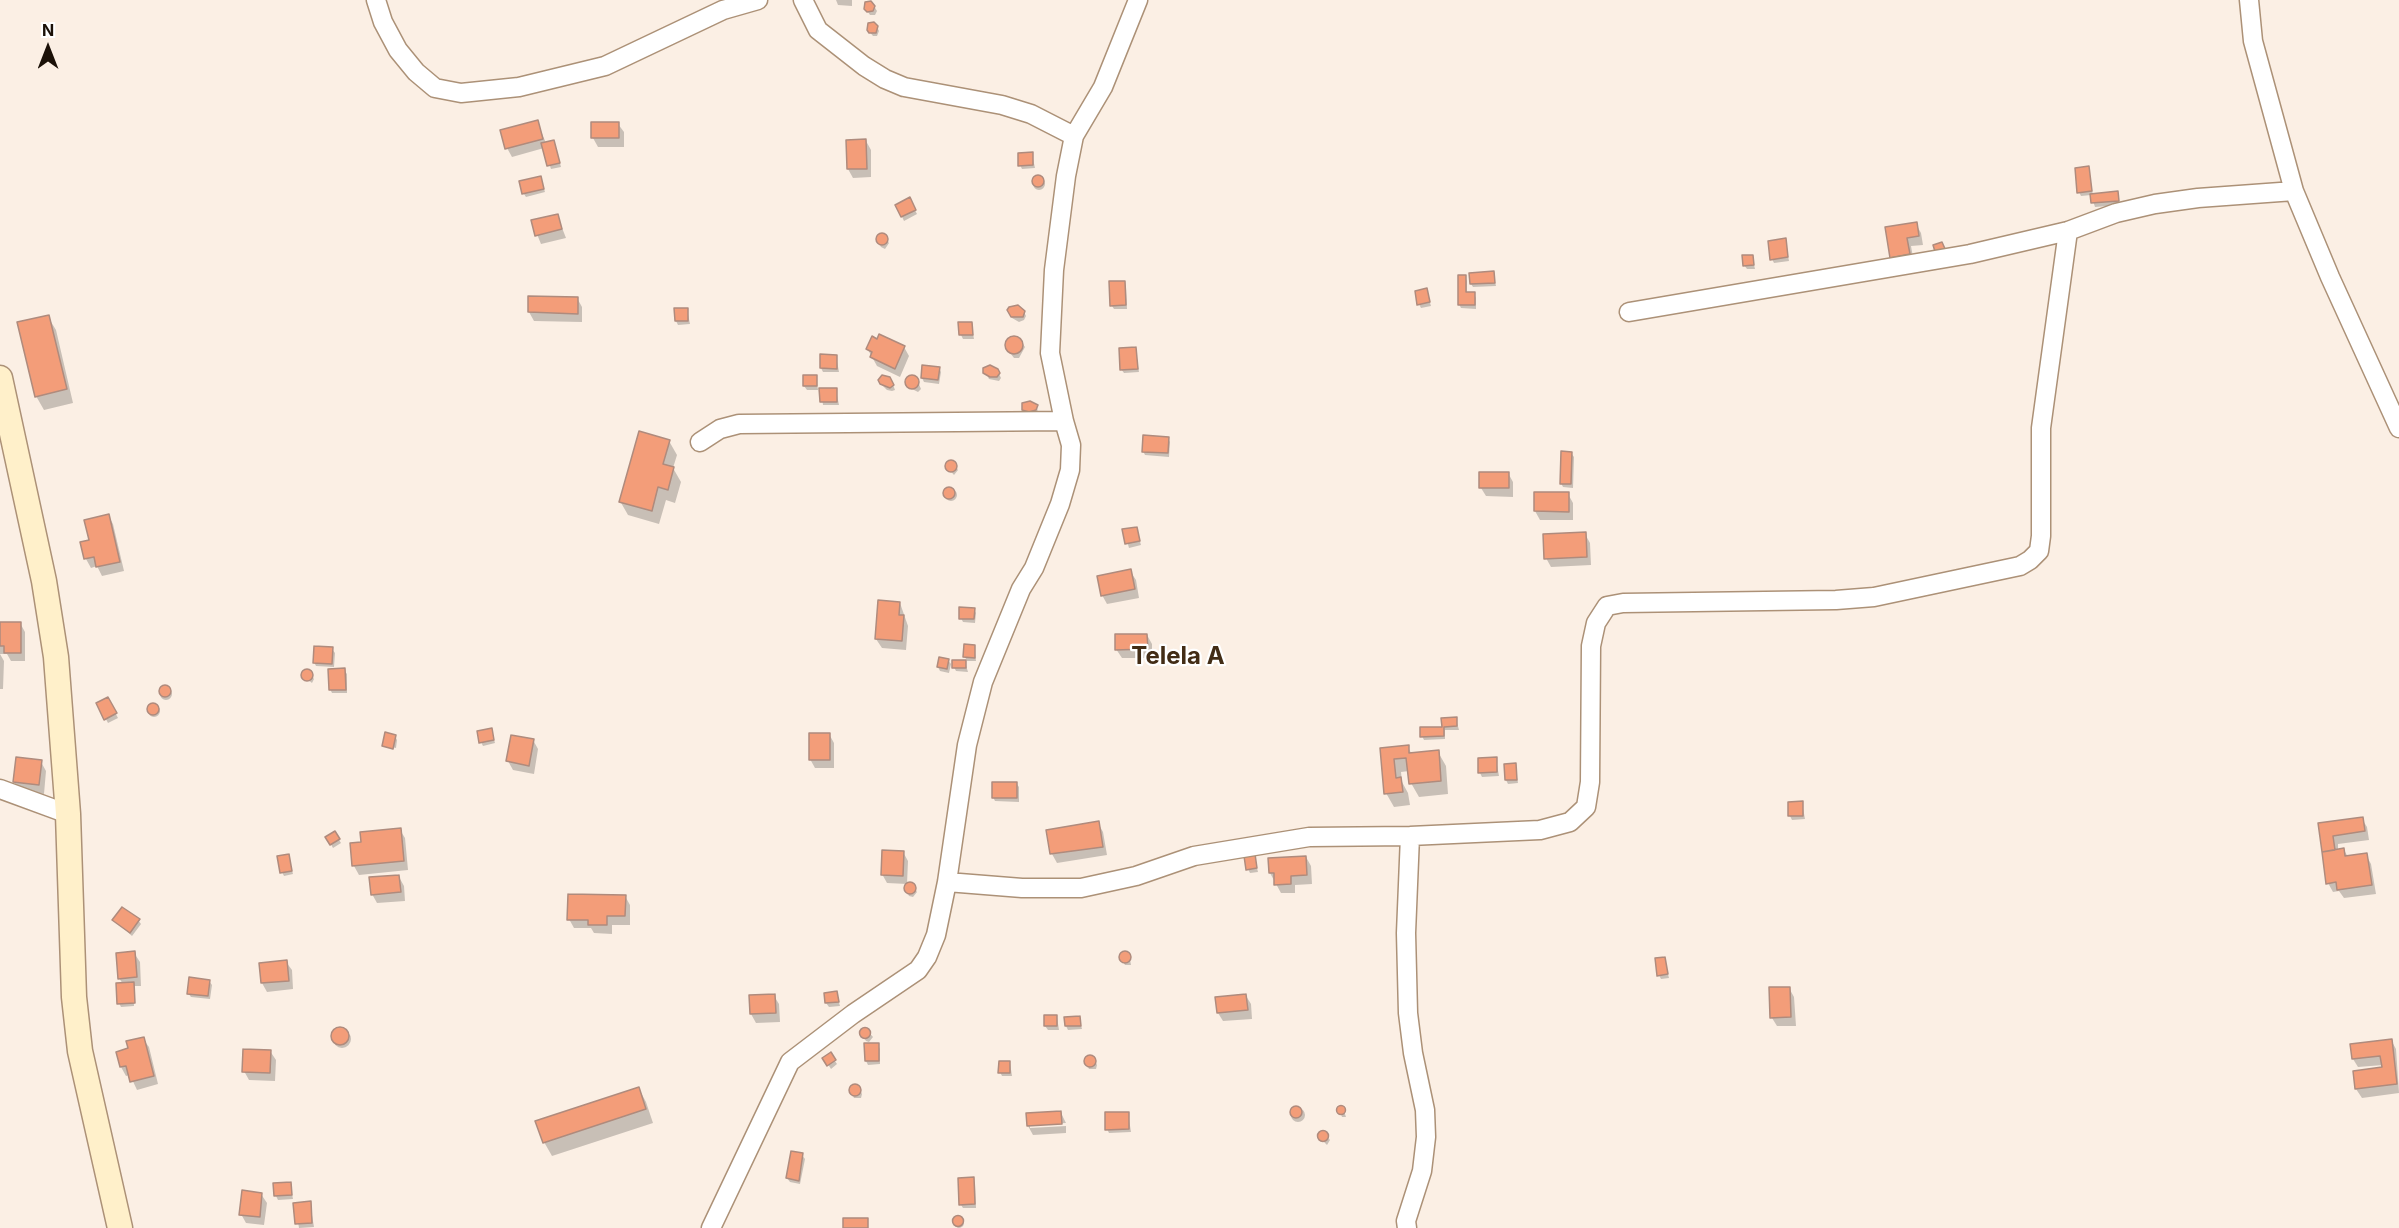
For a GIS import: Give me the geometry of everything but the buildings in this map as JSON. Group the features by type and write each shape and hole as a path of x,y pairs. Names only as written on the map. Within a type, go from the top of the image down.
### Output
{"street":[{"path":"376,0 383,22 398,50 416,72 435,88 461,93 519,87 605,66 723,10 758,0"},
{"path":"803,0 818,30 864,66 885,79 904,87 1012,108 1031,114 1074,136"},
{"path":"711,1228 790,1062 918,970 927,957 936,935 947,882 967,746 983,682 1021,589 1034,568 1066,483 1071,445 1051,361 1052,302 1054,270 1074,136 1103,87 1138,0"},
{"path":"2249,0 2253,41 2294,191 2330,277 2399,428"},
{"path":"1629,312 1756,289 1912,265 2068,231 2116,213 2155,204 2198,198 2294,191"},
{"path":"947,882 1022,888 1081,888 1136,876 1194,856 1309,837 1410,836 1540,830 1570,822 1586,807 1590,782 1591,646 1596,623 1607,606 1623,603 1836,600 1874,597 2020,566 2039,551 2042,536 2042,428 2068,231"},
{"path":"0,378 44,581 56,657 68,814 74,997 80,1051 120,1228"},
{"path":"700,442 720,429 739,424 1064,421"},
{"path":"0,789 68,814"},
{"path":"1407,1228 1409,1212 1422,1171 1426,1137 1425,1110 1413,1053 1408,1013 1406,933 1410,836"}],"district":[{"name":"Telela A","path":"1178,657"}]}
